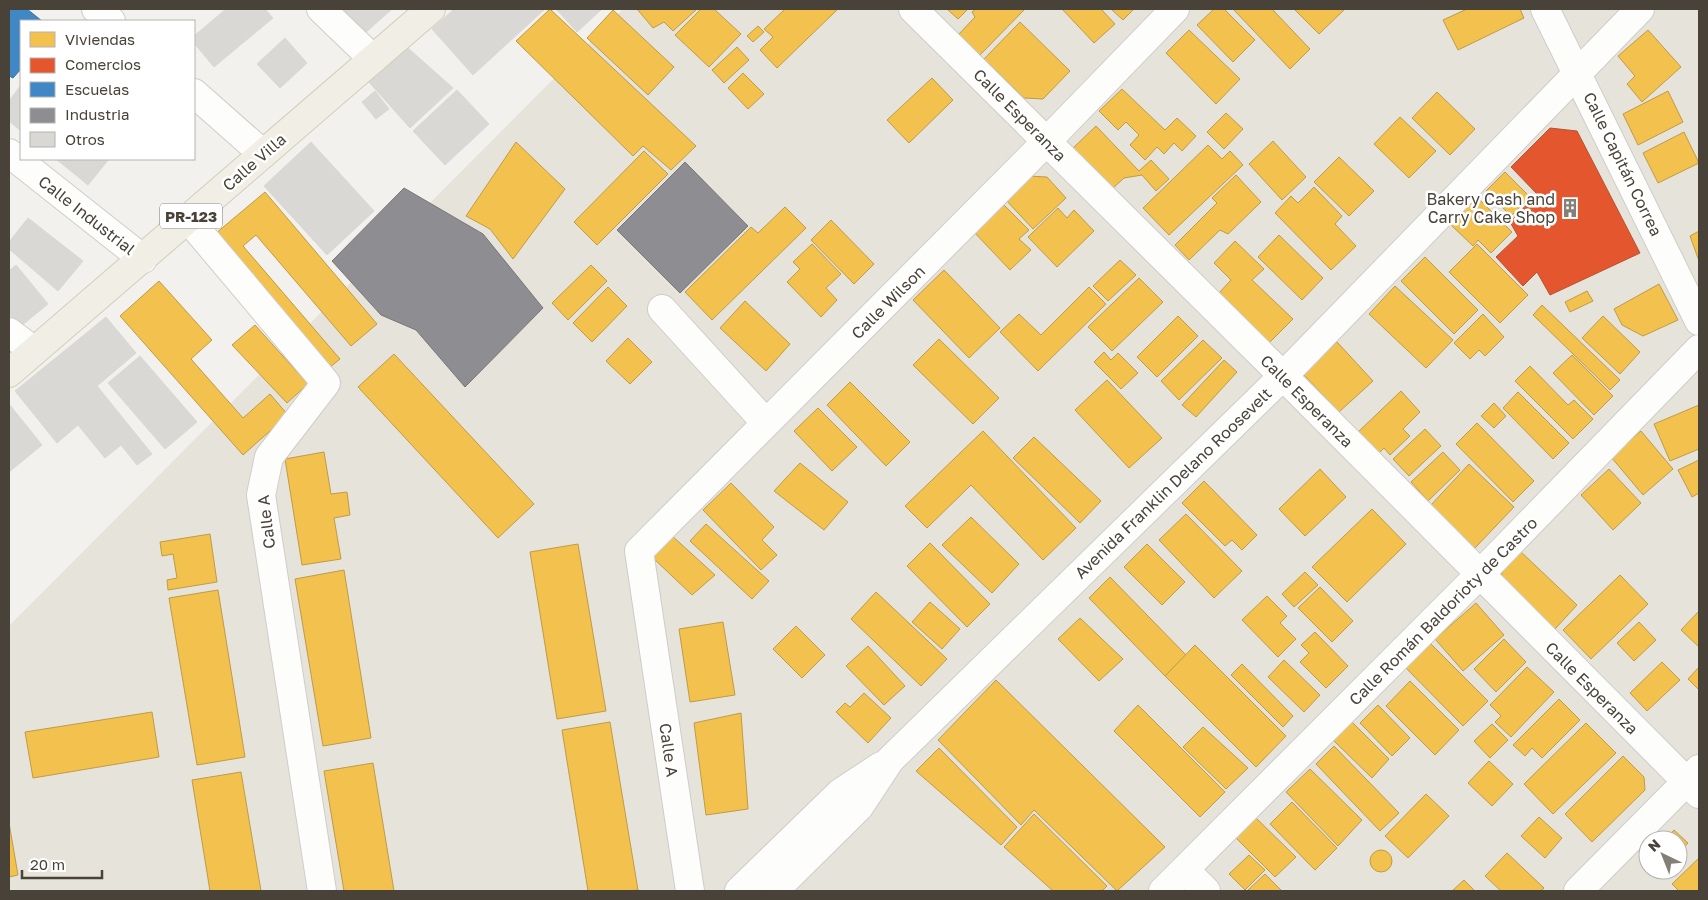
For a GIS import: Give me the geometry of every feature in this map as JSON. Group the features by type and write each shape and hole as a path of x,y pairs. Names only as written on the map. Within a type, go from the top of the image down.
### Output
{"main road":[{"name":"Calle Villa","path":"9,373 431,9"}],"street":[{"path":"96,9 111,20"},
{"path":"113,20 124,9"},
{"path":"321,9 373,58"},
{"name":"Calle Esperanza","path":"913,9 1283,376 1479,575 1695,781"},
{"name":"Calle Wilson","path":"648,609 639,551 1047,141 1175,9"},
{"name":"Calle Capitán Correa","path":"1545,9 1699,320"},
{"name":"Avenida Franklin Delano Roosevelt","path":"739,891 840,793 890,760 1283,376 1640,9"},
{"path":"195,94 263,154"},
{"name":"Calle Industrial","path":"9,153 143,259"},
{"name":"Calle A","path":"188,219 326,384 269,457 261,495 322,891"},
{"path":"662,309 766,423"},
{"path":"9,332 34,351"},
{"name":"Calle Román Baldorioty de Castro","path":"1163,891 1479,575 1699,349"},
{"name":"Calle A","path":"648,609 690,891"},
{"name":"Avenida Franklin Delano Roosevelt","path":"774,891 859,806 890,760"},
{"path":"1578,891 1695,781"},
{"path":"1184,870 1206,891"}],"shaded area":[{"path":"623,9 1699,9 1699,891 9,891 9,626"}],"building: Viviendas":[{"path":"550,9 696,146 671,170 643,146 633,156 516,41"},
{"path":"637,9 697,9 673,31 664,22 653,28"},
{"path":"701,9 714,9 741,34 709,67 675,35"},
{"path":"785,9 838,9 777,68 760,50 773,37 764,29"},
{"path":"947,9 968,9 958,19"},
{"path":"976,9 1025,9 980,55 959,34 975,17 972,12"},
{"path":"1062,9 1101,9 1115,24 1094,43"},
{"path":"1111,9 1134,9 1123,20"},
{"path":"1214,9 1224,9 1255,40 1233,62 1197,25"},
{"path":"1233,9 1272,9 1310,49 1290,69"},
{"path":"1294,9 1345,9 1319,34"},
{"path":"1467,9 1520,9 1524,18 1458,50 1443,20"},
{"path":"613,10 674,67 648,95 587,38"},
{"path":"1020,22 1070,71 1043,99 1024,98 984,59"},
{"path":"758,26 764,32 753,42 747,36"},
{"path":"1189,30 1240,79 1216,104 1166,53"},
{"path":"1648,30 1681,67 1642,102 1627,84 1635,76 1618,56"},
{"path":"737,47 749,60 724,83 712,70"},
{"path":"743,73 764,94 748,109 728,88"},
{"path":"932,78 953,100 909,143 887,120"},
{"path":"1122,89 1165,130 1177,118 1196,136 1182,151 1174,143 1164,154 1157,147 1145,160 1130,145 1139,135 1126,122 1118,130 1099,111"},
{"path":"1668,91 1683,122 1638,145 1623,114"},
{"path":"1437,92 1475,129 1450,155 1412,118"},
{"path":"1226,113 1243,129 1224,149 1207,132"},
{"path":"1400,117 1436,151 1409,178 1374,144"},
{"path":"1096,126 1139,171 1151,160 1169,179 1156,191 1142,175 1124,178 1112,189 1073,148"},
{"path":"1684,132 1699,163 1658,183 1643,153"},
{"path":"1273,141 1306,177 1282,200 1249,164"},
{"path":"516,142 565,189 513,259 490,229 466,216"},
{"path":"1208,145 1222,159 1230,151 1243,165 1169,235 1143,208"},
{"path":"644,151 668,174 597,245 574,222"},
{"path":"1339,157 1374,191 1349,216 1314,182"},
{"path":"1505,172 1530,197 1511,216 1486,191"},
{"path":"1236,175 1261,202 1228,234 1220,230 1189,260 1175,245 1217,203 1212,198"},
{"path":"1028,176 1047,177 1066,198 1033,229 1004,198"},
{"path":"1314,187 1342,216 1335,224 1356,246 1331,270 1275,213 1291,196 1298,203"},
{"path":"265,192 377,324 351,346 256,235 243,246 340,359 323,373 209,239"},
{"path":"1477,197 1512,232 1491,253 1478,240 1473,246 1450,224"},
{"path":"1002,203 1029,230 1019,239 1031,250 1010,270 973,231"},
{"path":"785,207 806,228 712,320 685,292 751,227 758,233"},
{"path":"1058,208 1067,218 1074,210 1094,231 1057,267 1028,237"},
{"path":"831,220 874,264 854,284 811,240"},
{"path":"1699,231 1699,261 1690,236"},
{"path":"1279,235 1323,278 1302,300 1258,257"},
{"path":"1235,241 1264,269 1252,280 1293,319 1269,343 1218,294 1231,280 1214,263"},
{"path":"812,244 841,274 826,288 837,300 821,317 787,282 800,269 793,262"},
{"path":"1477,244 1528,295 1500,323 1449,272"},
{"path":"1425,257 1478,310 1454,334 1401,281"},
{"path":"1120,260 1136,275 1108,301 1093,286"},
{"path":"591,265 607,281 568,320 552,303"},
{"path":"944,270 1000,328 969,358 913,300"},
{"path":"1139,278 1163,302 1112,351 1088,327"},
{"path":"159,281 212,340 191,359 243,418 270,394 288,415 243,455 120,316"},
{"path":"1659,284 1678,320 1643,336 1622,325 1614,309"},
{"path":"1395,286 1453,340 1426,368 1369,314"},
{"path":"608,287 627,306 592,342 573,323"},
{"path":"1089,287 1106,304 1038,371 1000,332 1019,314 1041,335"},
{"path":"1587,291 1593,301 1570,312 1565,302"},
{"path":"745,301 790,344 766,371 720,328"},
{"path":"1542,305 1620,380 1610,390 1533,315"},
{"path":"1483,314 1504,337 1485,356 1479,350 1470,359 1454,343"},
{"path":"1178,316 1198,336 1157,377 1137,357"},
{"path":"1603,316 1640,352 1620,374 1582,338"},
{"path":"255,325 308,384 287,403 232,345"},
{"path":"628,338 652,362 630,384 606,361"},
{"path":"939,339 999,398 973,424 913,365"},
{"path":"1203,340 1222,358 1179,400 1161,381"},
{"path":"1337,342 1373,381 1339,412 1303,374"},
{"path":"1104,352 1111,360 1118,353 1138,373 1121,389 1094,362"},
{"path":"394,354 534,504 498,538 358,387"},
{"path":"1572,355 1613,396 1594,415 1553,373"},
{"path":"1224,360 1237,372 1196,417 1182,405"},
{"path":"1530,366 1568,405 1574,400 1593,419 1573,439 1515,381"},
{"path":"1107,380 1162,438 1129,468 1075,410"},
{"path":"850,382 910,442 886,466 827,405"},
{"path":"1401,391 1420,412 1403,429 1410,436 1390,455 1384,448 1377,455 1357,433"},
{"path":"1518,392 1569,443 1553,459 1503,408"},
{"path":"1494,403 1506,416 1494,428 1481,416"},
{"path":"1699,405 1699,449 1670,461 1654,424"},
{"path":"818,408 857,447 832,471 794,431"},
{"path":"1477,423 1534,481 1513,502 1456,444"},
{"path":"1425,429 1441,446 1409,476 1393,459"},
{"path":"983,431 1076,528 1043,560 971,485 927,528 905,506"},
{"path":"1641,431 1673,469 1643,495 1611,457"},
{"path":"1034,437 1101,501 1080,523 1013,458"},
{"path":"324,452 331,494 347,492 350,515 334,518 341,559 302,565 285,459"},
{"path":"1443,452 1460,470 1428,501 1411,482"},
{"path":"1699,460 1699,493 1692,497 1678,470"},
{"path":"800,463 848,502 824,530 774,491"},
{"path":"1469,464 1514,507 1475,548 1430,506"},
{"path":"1320,469 1346,497 1305,536 1279,509"},
{"path":"1609,469 1641,503 1613,530 1581,495"},
{"path":"1204,481 1257,535 1242,550 1232,540 1225,546 1182,503"},
{"path":"731,483 774,527 762,540 777,555 761,570 703,510"},
{"path":"1372,509 1406,544 1347,602 1312,567"},
{"path":"1186,514 1242,571 1214,598 1159,540"},
{"path":"971,517 1019,564 992,593 942,545"},
{"path":"706,524 769,581 752,599 690,541"},
{"path":"210,534 217,582 168,590 167,580 177,578 173,554 162,556 160,542"},
{"path":"670,534 715,575 692,595 652,557"},
{"path":"930,543 990,604 967,627 907,566"},
{"path":"578,544 606,711 557,719 530,552"},
{"path":"1147,544 1185,582 1162,605 1124,567"},
{"path":"1519,550 1577,605 1555,629 1501,581 1503,565"},
{"path":"344,570 371,738 323,746 295,579"},
{"path":"1305,572 1318,585 1294,607 1282,594"},
{"path":"1620,575 1648,604 1591,659 1563,630"},
{"path":"1110,577 1186,655 1165,676 1089,598"},
{"path":"1320,587 1353,621 1332,642 1298,608"},
{"path":"218,590 245,757 197,765 169,598"},
{"path":"876,592 947,659 921,686 851,619"},
{"path":"1267,596 1287,616 1280,623 1296,639 1278,657 1242,620"},
{"path":"930,602 960,629 942,649 912,622"},
{"path":"1476,603 1504,635 1463,671 1435,639"},
{"path":"1699,611 1699,647 1681,630"},
{"path":"1080,618 1123,659 1099,681 1058,639"},
{"path":"723,622 735,695 690,702 679,629"},
{"path":"1639,622 1656,640 1634,661 1617,643"},
{"path":"796,626 825,655 802,678 773,649"},
{"path":"1315,632 1348,666 1326,688 1300,662 1309,653 1301,645"},
{"path":"1504,639 1526,662 1496,692 1474,669"},
{"path":"1430,643 1488,701 1463,726 1405,667"},
{"path":"1195,645 1286,736 1256,767 1165,676"},
{"path":"868,646 905,686 884,705 846,666"},
{"path":"1284,660 1320,695 1304,712 1268,677"},
{"path":"1662,662 1680,680 1647,711 1630,693"},
{"path":"1242,664 1293,716 1283,727 1231,675"},
{"path":"1527,667 1554,692 1511,737 1495,722 1501,716 1490,705"},
{"path":"1699,667 1699,690 1688,679"},
{"path":"996,680 1165,847 1117,891 1034,810 1021,825 938,740"},
{"path":"1410,681 1459,730 1435,755 1386,706"},
{"path":"864,693 891,718 868,743 836,712 845,703 850,707"},
{"path":"1559,699 1580,720 1542,758 1532,748 1525,756 1513,745"},
{"path":"1138,705 1225,792 1200,817 1114,731"},
{"path":"1378,705 1410,738 1392,756 1360,723"},
{"path":"152,712 159,757 33,778 25,732"},
{"path":"741,713 748,809 706,815 694,723"},
{"path":"1349,719 1389,759 1372,778 1331,738"},
{"path":"610,722 638,890 588,891 562,730"},
{"path":"1586,723 1616,753 1553,814 1524,784"},
{"path":"1492,724 1508,740 1490,758 1474,741"},
{"path":"1203,727 1248,768 1226,789 1183,747"},
{"path":"1334,746 1399,813 1380,831 1316,764"},
{"path":"939,748 1017,827 1001,845 916,771"},
{"path":"1623,756 1644,777 1645,790 1592,842 1565,814"},
{"path":"1489,761 1513,784 1492,806 1468,783"},
{"path":"373,763 394,891 344,891 324,771"},
{"path":"1310,769 1362,820 1338,846 1286,792"},
{"path":"241,772 261,891 210,891 192,780"},
{"path":"1426,794 1449,816 1408,858 1385,836"},
{"path":"1292,802 1337,848 1315,870 1270,824"},
{"path":"1034,814 1107,886 1102,891 1053,891 1004,847"},
{"path":"1255,817 1296,857 1275,877 1235,837"},
{"path":"1539,817 1562,838 1545,858 1521,836"},
{"path":"9,823 18,875 9,877"},
{"path":"1381,850 1389,853 1392,861 1389,869 1381,872 1373,869 1370,861 1373,853"},
{"path":"1507,853 1544,888 1541,891 1501,891 1485,876"},
{"path":"1249,855 1265,870 1245,890 1229,874"},
{"path":"1699,858 1699,891 1679,891 1672,884 1676,880 1688,880 1688,869"},
{"path":"1265,874 1282,891 1247,891"},
{"path":"1464,880 1475,891 1452,891"}],"building: Comercios":[{"name":"Bakery Cash and Carry Cake Shop","path":"1550,128 1577,131 1640,253 1550,295 1537,272 1523,286 1496,257 1518,236 1510,222 1537,194 1511,167"}],"building: Escuelas":[{"path":"9,9 27,9 41,20 20,20 20,70 13,78 9,76"}],"building: Industria":[{"path":"685,162 748,226 680,293 617,230"},
{"path":"404,188 483,234 543,308 465,387 416,330 381,315 332,261"}],"building: Otros":[{"path":"226,9 265,9 273,18 214,67 195,44 195,35"},
{"path":"341,9 392,9 364,34"},
{"path":"454,9 545,9 473,75 432,29"},
{"path":"556,9 602,9 577,32"},
{"path":"285,38 307,63 280,88 257,64"},
{"path":"408,48 453,88 410,128 368,81"},
{"path":"20,86 20,130 9,121 9,101"},
{"path":"457,90 489,124 445,165 413,131"},
{"path":"375,91 389,109 376,119 362,102"},
{"path":"311,142 374,211 327,255 264,186"},
{"path":"57,160 108,160 88,185"},
{"path":"28,218 83,261 58,291 9,249 9,242"},
{"path":"16,265 48,304 15,331 9,323 9,271"},
{"path":"106,317 136,353 97,386 152,454 137,465 121,445 105,458 78,425 57,443 15,391"},
{"path":"140,356 197,422 165,449 108,383"},
{"path":"9,404 42,445 9,472"}],"place":[{"name":"Bakery Cash and Carry Cake Shop","path":"1570,208"}]}
